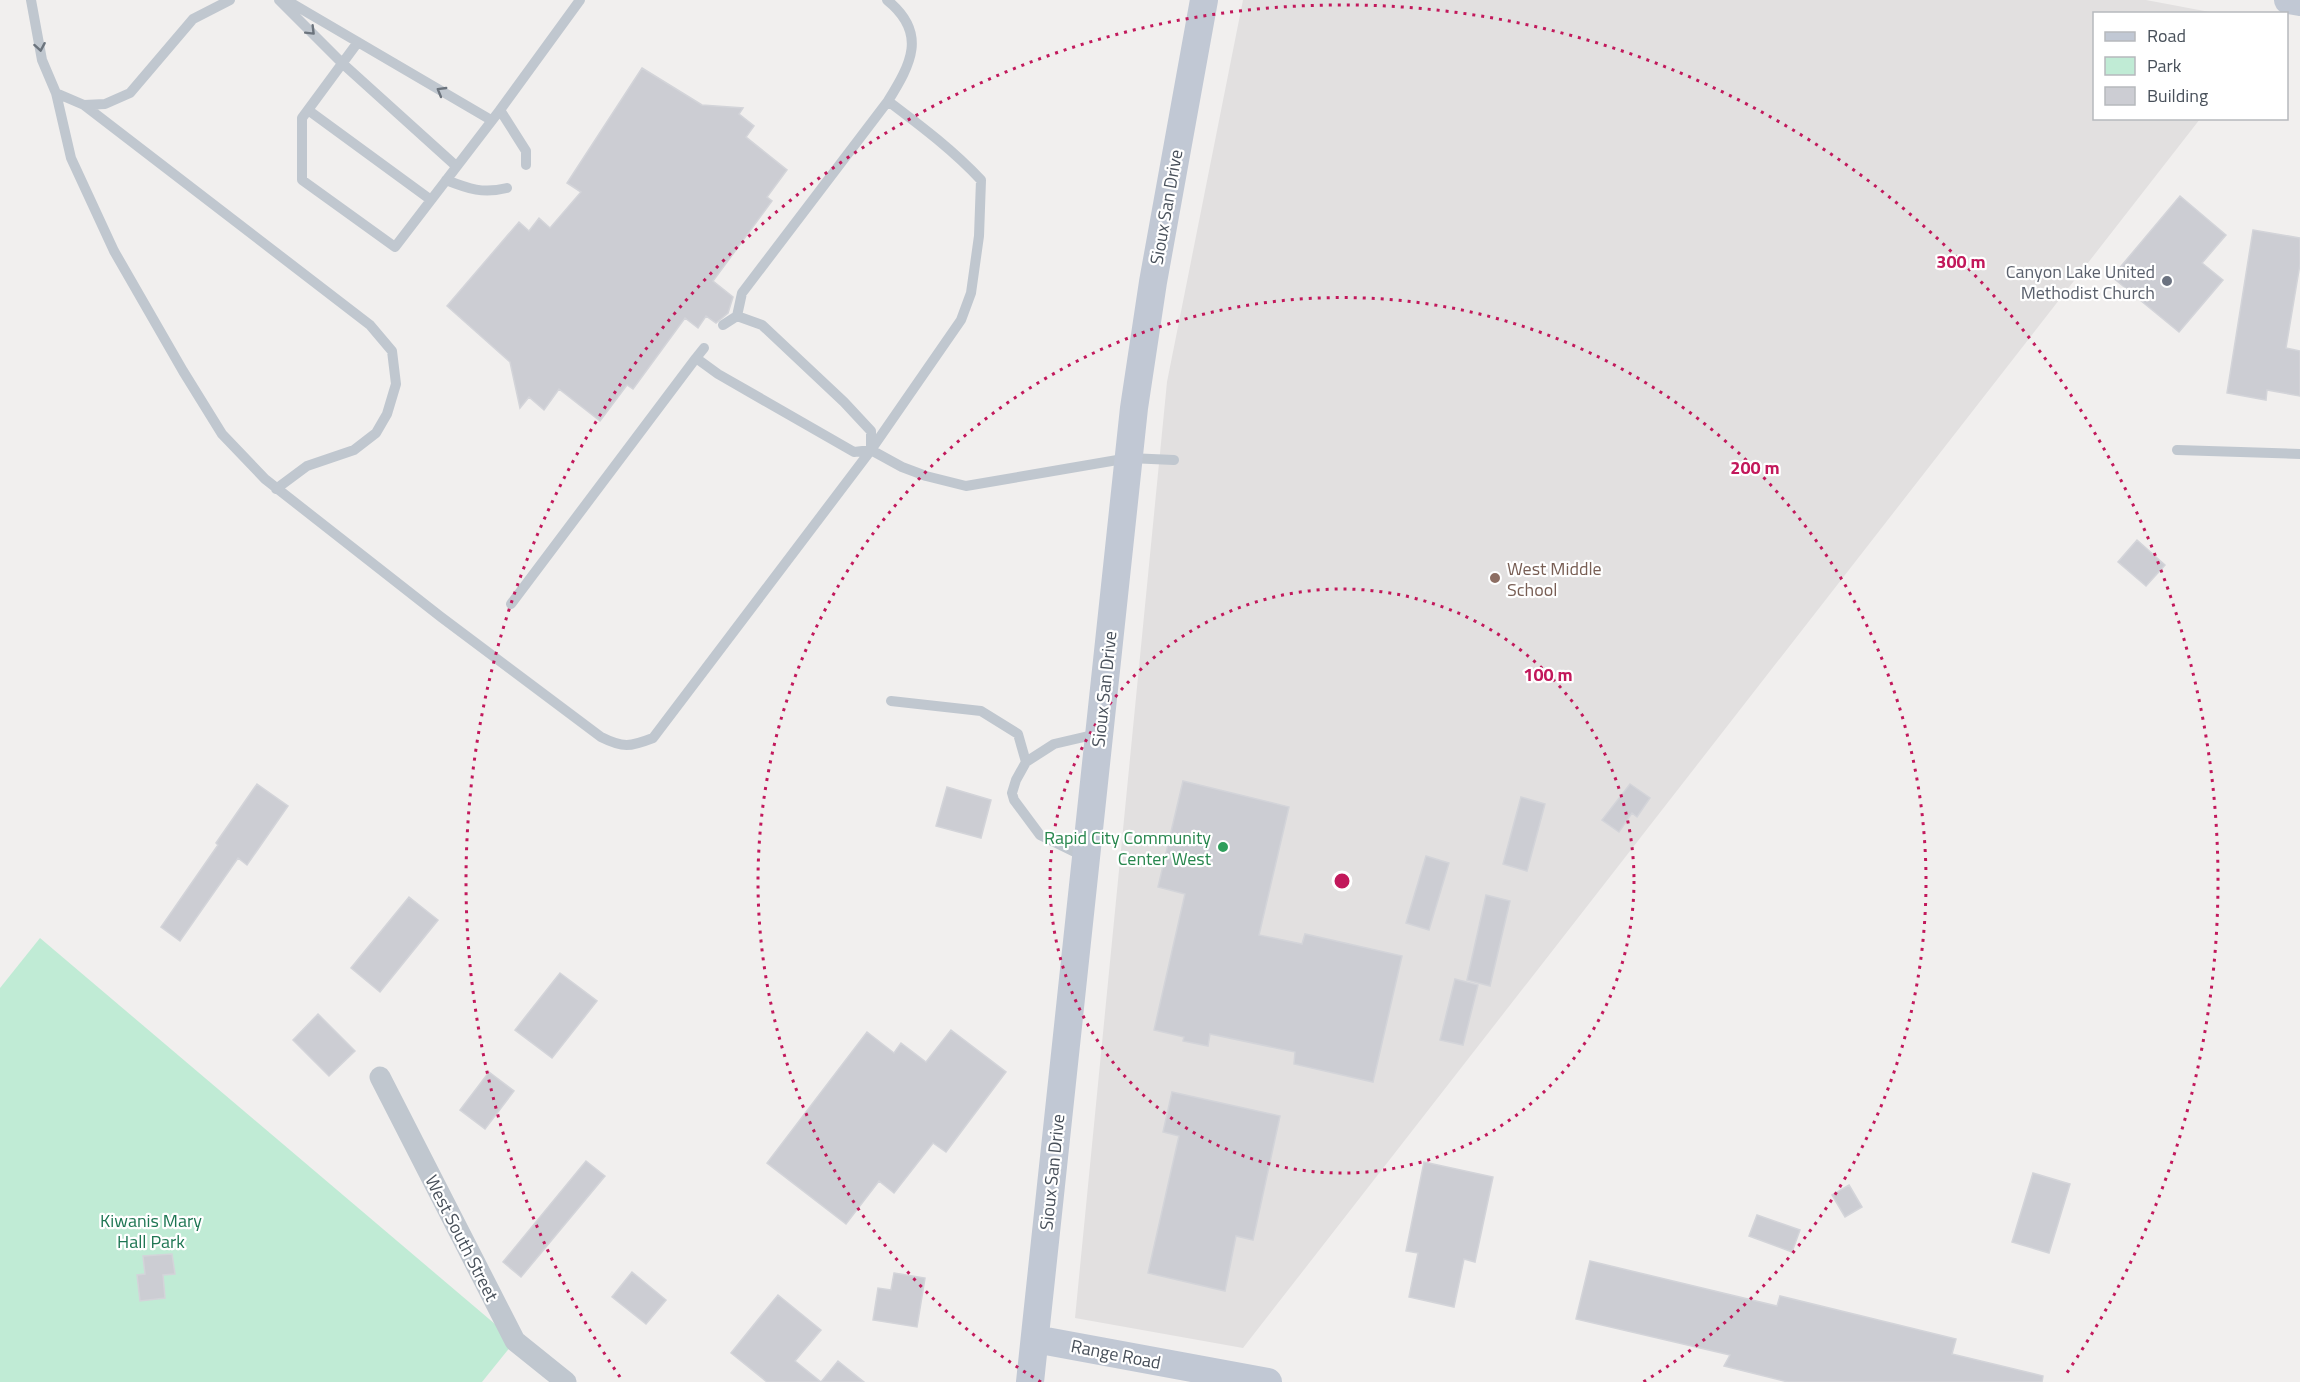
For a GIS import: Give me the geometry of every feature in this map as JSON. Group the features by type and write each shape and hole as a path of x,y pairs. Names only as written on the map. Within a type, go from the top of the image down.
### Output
{"street":[{"name":"Sioux San Drive","path":"1030,1382 1129,458 1151,293 1204,0"},
{"path":"2288,0 2300,2"},
{"name":"West South Street","path":"380,1077 515,1341 566,1382"},
{"name":"Range Road","path":"1035,1339 1268,1382"}],"lane":[{"path":"32,0 42,60 56,93 71,158 114,251 222,434 276,489 441,617 601,737 616,745 631,746 653,738 871,450 961,320 971,293 979,236 981,180 928,131 888,101"},
{"path":"84,105 105,104 130,93 193,18 230,0"},
{"path":"279,0 342,63 456,166"},
{"path":"286,0 491,120"},
{"path":"358,42 302,118 303,180 395,247 500,110 580,0"},
{"path":"723,325 736,316 742,293 901,81 912,51 911,27 899,9 887,0"},
{"path":"56,93 84,105 370,325 392,351 396,384 387,414 376,433 354,450 307,466 276,489"},
{"path":"308,110 431,200"},
{"path":"500,110 526,151 526,165"},
{"path":"446,180 467,188 490,192 507,188"},
{"path":"736,316 762,325 844,402 871,431 871,450"},
{"path":"511,604 704,348"},
{"path":"696,358 718,374 854,452 871,450 902,467 966,486 1129,458 1174,460"},
{"path":"2177,450 2300,454"},
{"path":"891,701 981,711 1018,734 1026,762"},
{"path":"1086,857 1040,834 1014,800 1012,793 1026,762 1054,744 1099,734"}],"shaded area":[{"name":"West Middle School","path":"1243,0 2146,0 2210,12 2093,12 2093,120 2199,120 1243,1348 1075,1318 1167,382"}],"green space":[{"name":"Kiwanis Mary Hall Park","path":"40,938 515,1341 482,1382 0,1382 0,988"}],"building":[{"path":"642,68 702,105 743,108 739,114 754,126 746,137 787,170 767,197 772,201 713,281 733,297 728,313 716,323 706,316 698,328 685,318 633,389 627,385 600,421 559,389 544,410 529,397 520,408 510,362 447,306 519,222 529,231 539,218 550,228 581,192 567,183"},
{"path":"2180,196 2226,235 2202,263 2223,280 2179,332 2112,277"},
{"path":"2253,230 2300,238 2300,264 2286,348 2300,351 2300,396 2267,390 2266,400 2227,393"},
{"path":"2137,540 2165,565 2146,586 2118,562"},
{"path":"1183,781 1289,807 1259,935 1302,944 1305,934 1402,956 1373,1082 1294,1064 1295,1052 1210,1034 1208,1046 1183,1041 1184,1037 1154,1030 1185,894 1158,887"},
{"path":"257,784 288,806 247,865 238,858 180,941 161,927"},
{"path":"1630,784 1650,798 1637,817 1632,813 1619,832 1602,820"},
{"path":"947,787 991,800 981,838 936,826"},
{"path":"1521,797 1545,804 1527,871 1503,864"},
{"path":"1426,856 1449,863 1429,930 1406,923"},
{"path":"1486,895 1510,901 1490,986 1467,980"},
{"path":"409,897 438,920 380,992 351,968"},
{"path":"560,973 597,1001 552,1058 515,1030"},
{"path":"1455,979 1478,985 1463,1045 1440,1040"},
{"path":"318,1014 355,1051 329,1076 293,1040"},
{"path":"951,1030 1006,1072 946,1152 933,1143 894,1193 879,1181 846,1224 767,1163 867,1032 894,1053 901,1043 926,1062"},
{"path":"489,1072 514,1091 485,1129 460,1110"},
{"path":"1172,1092 1280,1116 1253,1240 1236,1236 1225,1291 1148,1273 1179,1136 1163,1132"},
{"path":"586,1161 605,1176 521,1277 503,1262"},
{"path":"1424,1162 1493,1177 1475,1262 1464,1259 1454,1307 1409,1297 1418,1253 1406,1251"},
{"path":"2033,1173 2070,1184 2049,1253 2012,1242"},
{"path":"1849,1185 1862,1207 1845,1217 1832,1195"},
{"path":"1757,1215 1800,1230 1792,1252 1749,1236"},
{"path":"172,1254 175,1274 163,1275 165,1298 140,1301 137,1275 145,1274 143,1256"},
{"path":"1590,1261 1777,1306 1780,1296 1956,1339 1952,1354 2043,1376 2042,1382 1788,1382 1724,1366 1730,1355 1576,1319"},
{"path":"632,1272 666,1300 646,1324 612,1297"},
{"path":"894,1273 925,1278 917,1327 873,1320 878,1288 891,1290"},
{"path":"778,1295 821,1330 795,1361 821,1382 767,1382 731,1353"},
{"path":"838,1361 864,1382 821,1382"}],"place":[{"name":"Canyon Lake United Methodist Church","path":"2167,281"},
{"name":"West Middle School","path":"1495,578"},
{"name":"Rapid City Community Center West","path":"1223,847"}]}
